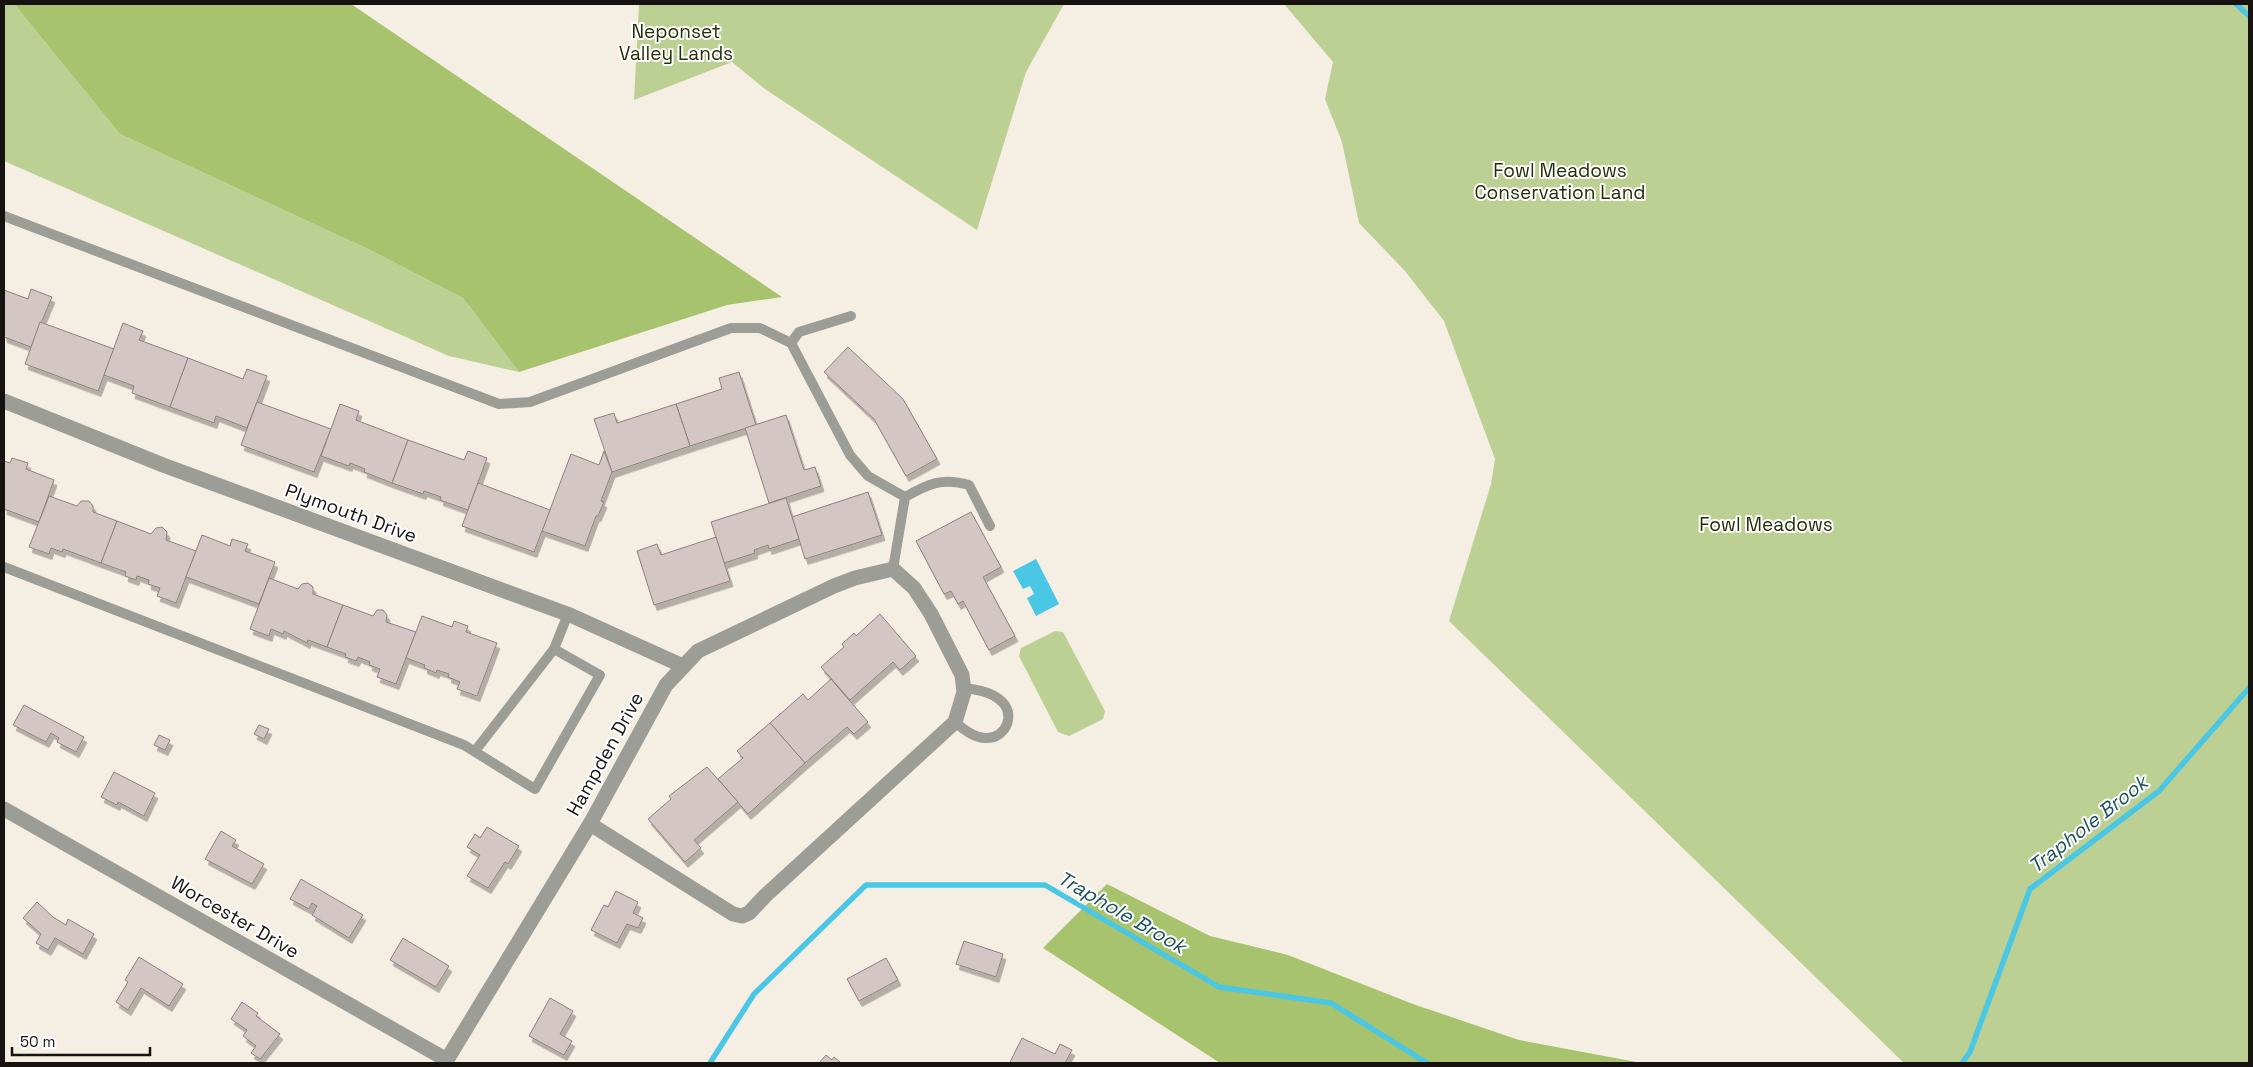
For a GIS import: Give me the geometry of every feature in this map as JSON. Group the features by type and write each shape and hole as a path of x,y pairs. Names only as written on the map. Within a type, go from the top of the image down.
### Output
{"street":[{"name":"Plymouth Drive","path":"4,401 163,465 568,614 683,666"},
{"name":"Hampden Drive","path":"446,1062 590,824 666,685 683,666 698,651 834,586 855,578 893,569"},
{"path":"590,824 733,914 742,916 749,913 765,896 955,722 963,688 962,675 931,614 914,588 893,569"},
{"name":"Worcester Drive","path":"4,809 446,1062"}],"lane":[{"path":"4,216 499,404 530,402 731,328 760,328 791,343 850,455 868,476 905,497"},
{"path":"791,343 799,332 851,316"},
{"path":"905,497 926,485 952,480 969,484 990,526"},
{"path":"893,569 905,497"},
{"path":"4,567 464,745 535,789 600,675 554,649"},
{"path":"475,751 554,649 568,614"},
{"path":"955,722 965,731 984,739 1002,733 1008,721 1005,706 1000,700 978,690 963,688"}],"green space":[{"path":"4,4 14,4 120,134 368,249 463,298 519,372 449,356 4,161"},
{"path":"14,4 351,4 782,297 727,305 519,372 463,298 368,249 120,134"},
{"name":"Neponset Valley Lands","path":"639,4 1064,4 1026,72 977,230 765,89 732,62 634,100"},
{"path":"1284,4 2249,4 2249,1063 1904,1063 1449,621 1491,484 1495,459 1444,321 1405,271 1359,223 1342,142 1325,99 1333,62"},
{"path":"1055,631 1063,632 1105,711 1103,719 1069,736 1058,732 1019,656 1021,648"},
{"path":"1107,884 1210,936 1288,955 1413,1004 1519,1040 1642,1063 1220,1063 1043,948"}],"water":[{"path":"1036,559 1059,604 1036,616 1027,598 1034,594 1030,586 1023,589 1013,571"}],"building":[{"path":"31,289 52,297 31,347 4,337 4,290 28,299"},
{"path":"40,322 114,349 98,391 25,364"},
{"path":"123,323 143,331 139,340 188,358 170,407 132,393 134,386 104,375"},
{"path":"848,347 903,399 937,459 906,476 874,419 824,372"},
{"path":"188,358 243,379 247,369 267,376 247,428 216,416 214,423 170,407"},
{"path":"739,372 756,425 690,446 676,404 722,389 719,378"},
{"path":"257,402 331,429 314,472 241,445"},
{"path":"340,404 359,411 356,420 408,440 392,483 364,472 365,469 350,463 349,466 321,456"},
{"path":"676,404 690,446 612,472 594,419 614,413 617,423"},
{"path":"786,415 804,470 815,467 821,486 769,503 745,428"},
{"path":"408,440 464,460 468,451 487,458 468,510 440,500 441,497 424,491 423,494 392,483"},
{"path":"604,451 612,472 601,501 604,502 598,516 596,516 585,546 542,531 571,454 599,465"},
{"path":"12,458 28,463 26,469 54,480 39,522 4,509 4,461 10,463"},
{"path":"478,483 550,510 534,552 462,526"},
{"path":"868,492 882,535 805,559 792,517"},
{"path":"49,496 77,506 81,501 89,501 93,506 93,512 117,521 101,563 63,549 62,552 51,548 49,554 29,547"},
{"path":"786,498 799,539 769,549 768,545 754,550 755,553 724,563 711,522"},
{"path":"971,512 1001,567 983,577 1015,636 989,650 963,601 958,604 951,591 944,594 916,541"},
{"path":"117,521 151,534 156,528 162,527 167,532 166,540 196,551 176,603 157,596 160,588 148,584 149,580 137,576 136,580 125,576 126,572 101,563"},
{"path":"202,535 230,546 232,539 248,544 245,551 275,562 259,604 186,577"},
{"path":"716,537 730,581 654,605 637,551 657,544 661,555"},
{"path":"269,578 298,589 302,584 308,583 313,587 313,594 343,605 327,647 308,640 307,643 284,631 283,634 271,629 269,636 250,629"},
{"path":"343,605 373,616 377,610 383,610 387,615 386,622 416,632 396,684 377,677 380,669 369,665 370,662 358,657 356,661 345,657 346,654 327,647"},
{"path":"880,614 916,656 900,670 893,662 850,700 821,667 844,647 842,644 854,633 856,636"},
{"path":"422,616 452,627 454,621 468,626 466,632 497,643 477,696 457,689 460,682 448,677 449,674 437,670 436,673 424,668 425,665 406,658"},
{"path":"831,679 868,722 854,734 847,727 805,763 770,723 803,694 808,700"},
{"path":"24,705 84,737 76,752 57,742 59,738 51,733 46,742 13,725"},
{"path":"770,723 805,763 748,814 718,779 743,758 737,751"},
{"path":"259,725 269,729 264,739 254,734"},
{"path":"159,735 170,740 165,750 154,745"},
{"path":"707,767 738,802 694,840 701,848 685,862 648,819 671,799 669,796"},
{"path":"114,772 155,793 144,816 118,802 117,805 101,797"},
{"path":"487,827 519,846 508,864 505,862 488,888 467,876 480,855 467,847 475,834 480,838"},
{"path":"221,831 236,840 232,846 264,864 252,884 205,859"},
{"path":"301,879 363,915 349,938 312,915 317,906 312,903 309,909 290,899"},
{"path":"616,891 638,902 633,913 643,918 638,928 627,924 617,943 591,930 604,905 608,907"},
{"path":"37,902 53,917 66,925 68,919 94,934 83,954 55,938 48,950 36,943 41,934 23,918"},
{"path":"403,938 449,966 436,987 390,960"},
{"path":"964,941 1003,954 996,977 956,964"},
{"path":"139,957 183,984 169,1006 141,988 128,1010 116,1002 128,982 125,980"},
{"path":"886,958 898,980 859,1001 847,979"},
{"path":"550,998 573,1011 560,1034 572,1041 564,1055 529,1036"},
{"path":"242,1002 258,1013 256,1016 280,1034 260,1059 251,1053 256,1046 243,1036 247,1030 231,1019"},
{"path":"1022,1038 1055,1054 1060,1044 1072,1050 1065,1063 1012,1063 1010,1062"},
{"path":"826,1055 832,1060 834,1057 841,1063 819,1063"}],"waterway":[{"name":"Traphole Brook","path":"2236,4 2249,16"},
{"name":"Traphole Brook","path":"1962,1063 1970,1052 2030,889 2159,791 2249,688"},
{"name":"Traphole Brook","path":"710,1063 754,994 866,885 1045,885 1219,987 1331,1003 1427,1063"}],"park label":[{"name":"Fowl Meadows Conservation Land","path":"1560,181"},
{"name":"Fowl Meadows","path":"1766,524"}]}
